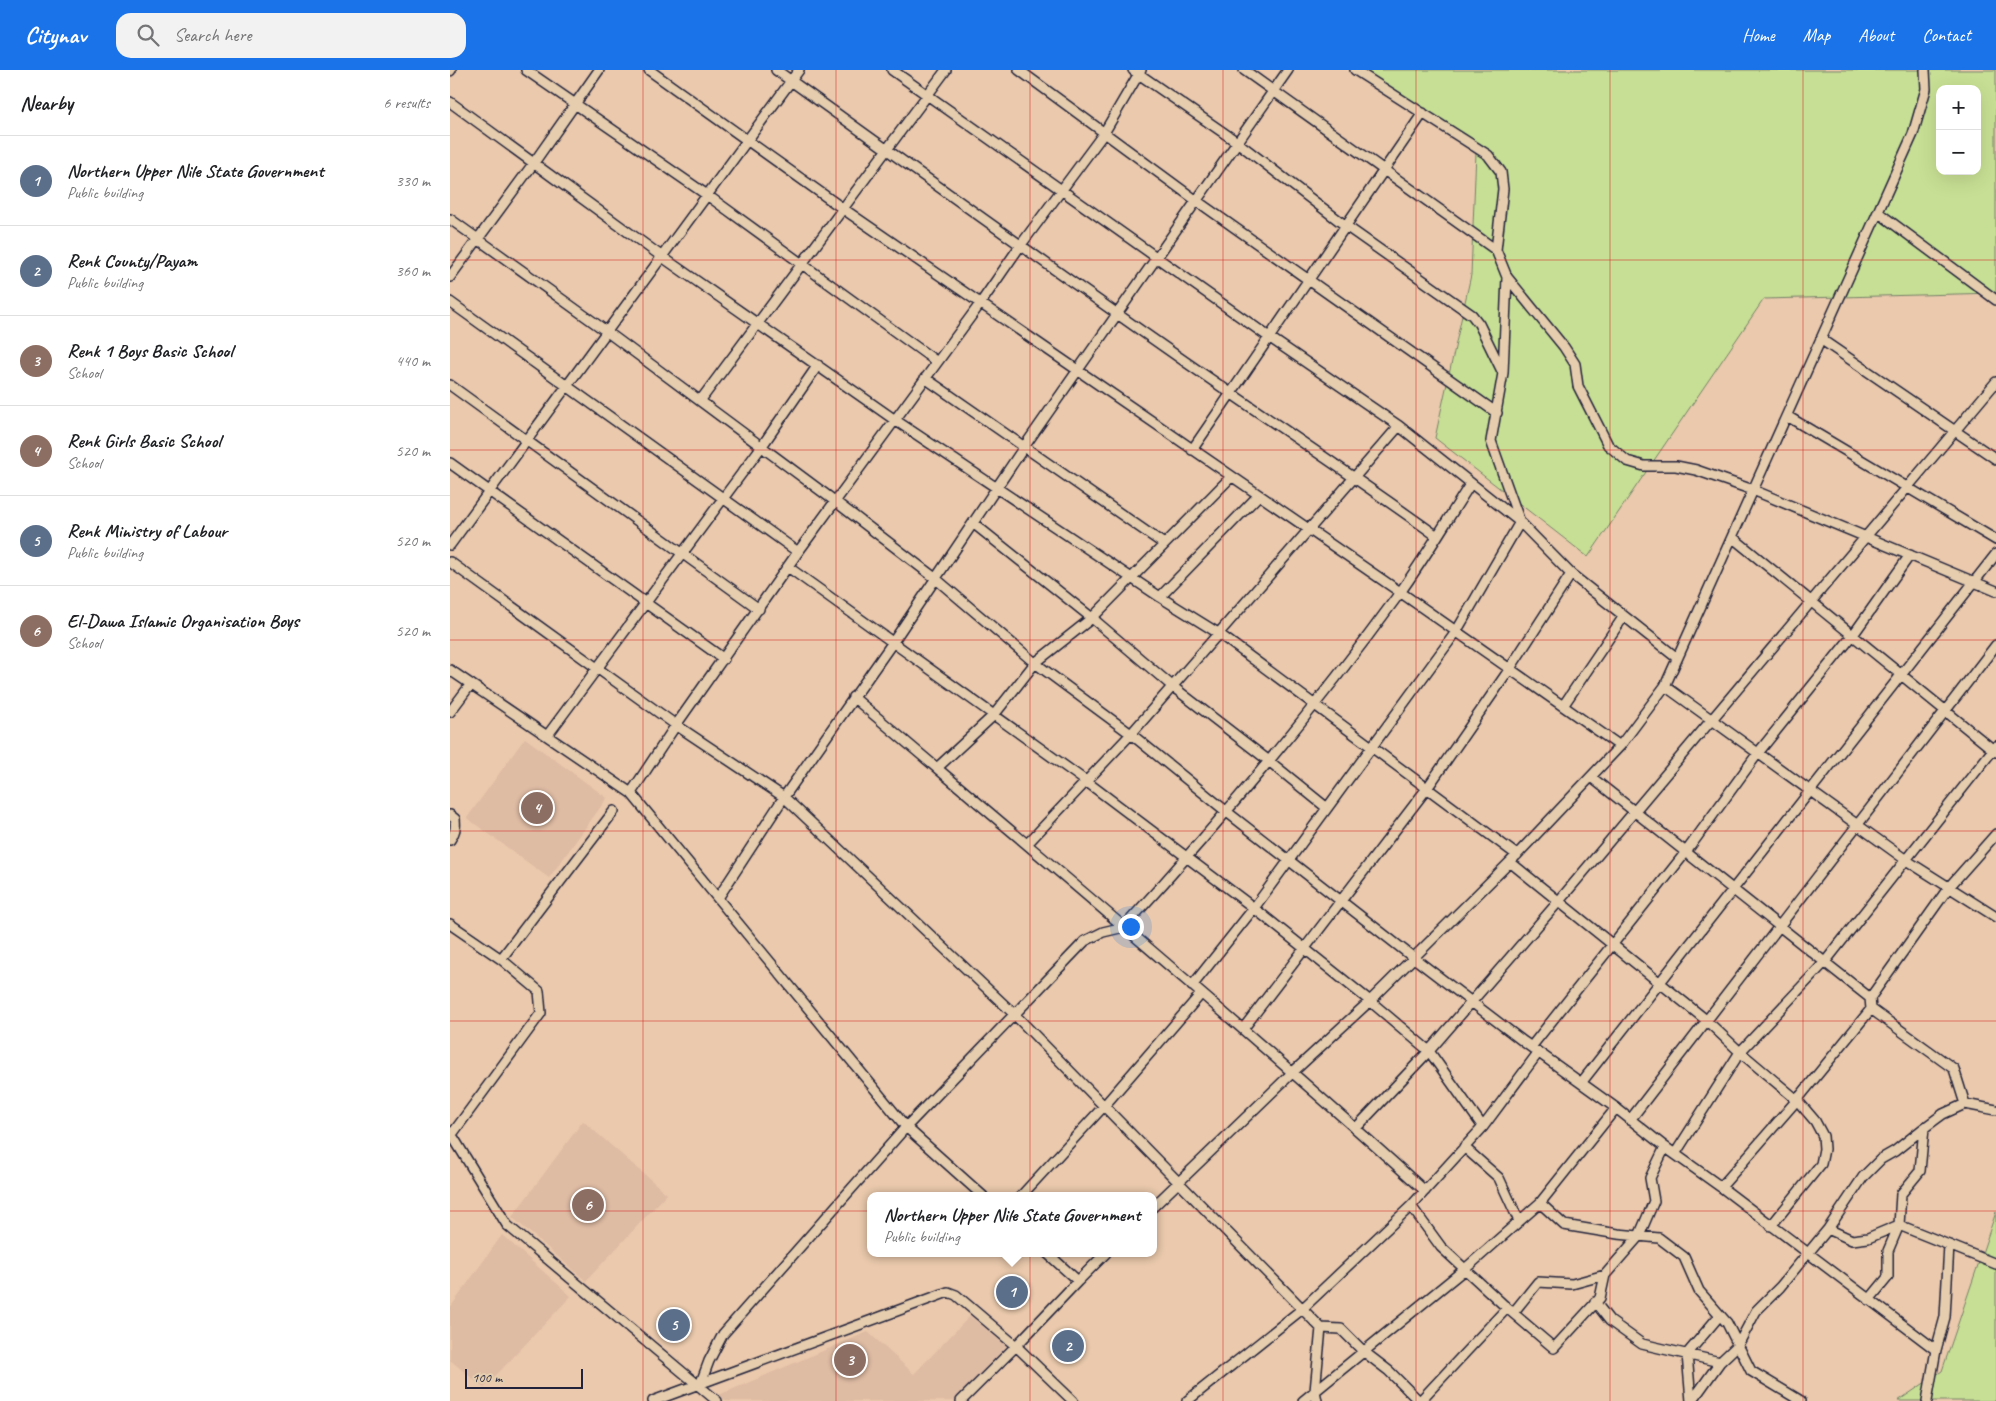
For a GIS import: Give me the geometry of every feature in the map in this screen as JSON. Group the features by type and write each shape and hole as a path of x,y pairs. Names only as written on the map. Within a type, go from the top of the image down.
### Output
{"street":[{"path":"526,70 707,195 937,362"},
{"path":"450,277 534,164 600,70"},
{"path":"649,70 842,208 1258,496 1309,529 1620,746"},
{"path":"776,70 1020,246 1354,476 1437,536"},
{"path":"450,544 798,70"},
{"path":"892,70 1156,258 1399,426 1520,522 1571,574 1677,658"},
{"path":"700,401 926,94 946,70"},
{"path":"1019,70 1308,280 1497,413"},
{"path":"1244,70 1272,92 1496,250"},
{"path":"718,898 784,797 893,642 934,578 1077,370 1288,70"},
{"path":"1355,70 1488,155 1501,172 1503,189 1496,250 1507,277 1564,347 1575,364 1578,386 1608,445 1627,461 1644,466 1676,466 1696,470 1753,490 1996,591"},
{"path":"1157,1204 1414,958 1517,855 1620,746 1665,686 1913,134 1926,89 1925,70"},
{"path":"631,793 676,725 798,552 1104,133 1137,71 1237,142 1346,226 1472,315 1479,324 1503,373"},
{"path":"450,102 662,256 895,420 1160,597 1218,633 1428,787 1517,855"},
{"path":"1192,450 1423,113"},
{"path":"1879,213 1996,300"},
{"path":"450,219 606,330 836,502 934,578 1035,663 1131,734 1289,861 1471,1002 1616,1108 1665,1147 1721,1187 1936,1350"},
{"path":"1192,986 1254,908 1456,632 1520,522 1491,441 1503,373 1507,277"},
{"path":"450,302 798,552"},
{"path":"1822,340 1996,459"},
{"path":"547,736 762,446 818,365"},
{"path":"925,378 1164,544"},
{"path":"1356,1128 1429,1051 1559,901 1996,382"},
{"path":"450,385 759,609"},
{"path":"1787,416 1996,540"},
{"path":"1028,843 1131,734 1399,426"},
{"path":"450,463 724,659"},
{"path":"937,768 994,715 1035,663 1092,618 1231,477"},
{"path":"700,1385 709,1360 723,1334 906,1127 1085,941 1103,932 1124,927 1227,812 1315,705 1400,592 1471,483"},
{"path":"1160,597 1258,496"},
{"path":"973,523 1092,618 1172,686 1327,808"},
{"path":"1675,1154 1740,1052 1825,962 1995,749 1945,711 1732,537"},
{"path":"1581,1083 1996,554"},
{"path":"1187,1401 1301,1310 1411,1206 1483,1127 1535,1050 1612,944 1686,852 1758,753 1852,636 1910,555"},
{"path":"450,562 676,725 784,797 1014,1014 1179,1182 1301,1310 1321,1328 1341,1329 1389,1371 1419,1401 1538,1282 1572,1284 1605,1275"},
{"path":"788,567 1087,782 1254,908 1370,1000 1429,1051 1483,1127"},
{"path":"1243,1029 1428,787 1509,670 1571,574"},
{"path":"1562,706 1624,616"},
{"path":"1630,1120 1996,645"},
{"path":"450,670 631,793 906,1127 979,1192"},
{"path":"450,712 471,684"},
{"path":"1665,686 1906,860 1996,917"},
{"path":"853,697 1028,843 1293,1072 1425,1191"},
{"path":"1591,776 1870,998 1872,1009 1954,1069 1965,1104"},
{"path":"501,959 614,811"},
{"path":"450,815 455,819 456,827 450,840"},
{"path":"1870,998 1950,887 1996,834"},
{"path":"1510,862 1706,1020 1740,1052 1797,1100 1815,1121 1823,1136 1824,1149 1821,1164 1772,1226"},
{"path":"450,924 501,959 539,992 541,1013 451,1134 507,1225 718,1401"},
{"path":"1025,1192 1104,1106 1201,994"},
{"path":"1721,1187 1797,1100 1872,1009"},
{"path":"1691,1401 1720,1362 1738,1345 1756,1311 1780,1287 1808,1254 1828,1229 1863,1177 1880,1159 1895,1151 1943,1114 1965,1104 1996,1110"},
{"path":"1303,1401 1363,1350 1465,1269 1540,1203 1616,1108"},
{"path":"1869,1300 1888,1277 1888,1251 1899,1225 1901,1194 1920,1171 1924,1128"},
{"path":"1464,1147 1499,1178 1519,1221"},
{"path":"1411,1206 1441,1246 1510,1311 1554,1348 1600,1298 1605,1275 1638,1236 1654,1201 1650,1178 1665,1147"},
{"path":"1540,1203 1564,1225 1659,1238 1684,1256 1699,1291 1727,1323 1751,1371 1801,1401"},
{"path":"1828,1229 1852,1240 1868,1238 1899,1225 1996,1264"},
{"path":"1927,1401 1936,1350 1945,1317 1949,1245"},
{"path":"1051,1257 1078,1281"},
{"path":"961,1401 1102,1257"},
{"path":"653,1401 948,1292 956,1296 1016,1346 1073,1401"},
{"path":"1595,1302 1610,1321 1642,1344 1720,1362"},
{"path":"1691,1401 1687,1354 1720,1315"},
{"path":"1318,1401 1315,1391 1321,1328"}],"shaded area":[{"path":"525,738 607,798 549,878 467,818"},
{"path":"583,1121 667,1194 586,1281 512,1217"},
{"path":"502,1235 571,1296 484,1388 450,1360 450,1308"},
{"path":"970,1316 1006,1346 954,1401 726,1401 719,1395 868,1332 914,1374"}],"green space":[{"path":"1365,70 1996,70 1996,293 1764,299 1588,557 1435,438 1471,275 1476,152"},
{"path":"1996,1212 1996,1401 1898,1401 1942,1371"}],"place":[{"name":"Renk Girls Basic School","path":"537,808"},
{"name":"El-Dawa Islamic Organisation Boys","path":"588,1205"},
{"name":"Northern Upper Nile State Government","path":"1012,1292"},
{"name":"Renk Ministry of Labour","path":"674,1325"},
{"name":"Renk County/Payam","path":"1068,1346"},
{"name":"Renk 1 Boys Basic School","path":"850,1360"}]}
